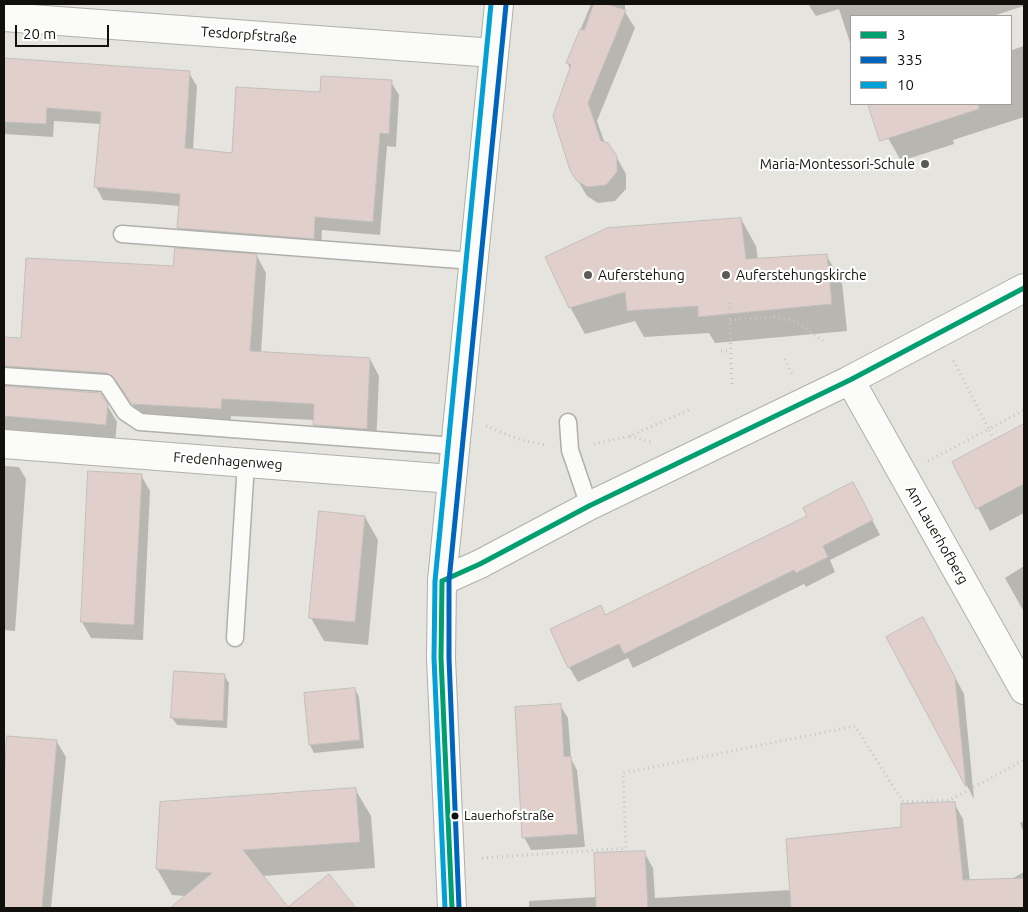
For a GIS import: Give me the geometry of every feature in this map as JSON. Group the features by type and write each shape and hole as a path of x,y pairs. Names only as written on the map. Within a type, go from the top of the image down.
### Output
{"street":[{"path":"452,908 441,658 442,581 499,4"},
{"name":"Tesdorpfstraße","path":"4,17 494,53"},
{"path":"442,581 480,564 589,506 850,380 1024,288"},
{"name":"Am Lauerhofberg","path":"850,380 1024,690"},
{"name":"Fredenhagenweg","path":"4,444 452,479"}],"lane":[{"path":"122,234 473,262"},
{"path":"4,376 106,383 125,412 140,422 455,446"},
{"path":"568,422 570,450 589,506"},
{"path":"235,638 246,463"}],"path":[{"path":"729,304 732,387"},
{"path":"773,309 774,317"},
{"path":"730,320 774,317 795,321 823,341"},
{"path":"721,351 731,351"},
{"path":"952,357 994,440"},
{"path":"630,436 691,409"},
{"path":"902,475 1024,410"},
{"path":"482,858 626,848 623,773 855,726 903,802 950,800 1024,760"}],"building":[{"path":"594,4 606,4 626,10 588,103 601,141 608,143 617,156 617,172 606,185 587,187 576,180 570,170 553,116 571,65 566,63 580,29 584,30"},
{"path":"4,58 190,71 185,148 232,153 236,87 320,92 321,76 392,80 389,134 380,133 373,222 315,217 314,239 177,228 180,194 94,187 101,112 47,108 46,124 4,122"},
{"path":"868,105 978,105 979,109 880,141"},
{"name":"Auferstehungskirche","path":"741,218 746,259 827,254 832,304 698,317 698,306 627,311 625,292 569,308 545,257 607,228"},
{"path":"175,248 257,254 250,351 370,358 367,429 313,425 314,404 222,399 221,409 132,404 114,378 107,373 4,366 4,337 21,338 26,258 173,266"},
{"path":"4,386 100,393 108,404 106,425 4,416"},
{"path":"1024,424 1024,484 976,509 952,462"},
{"path":"88,471 142,474 134,625 81,622"},
{"path":"853,482 873,520 823,546 828,557 796,573 794,570 624,654 619,644 568,668 550,629 601,605 605,615 807,516 803,508"},
{"path":"319,511 365,516 355,622 309,618"},
{"path":"923,617 955,677 966,787 886,637"},
{"path":"174,671 225,674 223,721 171,718"},
{"path":"355,688 360,740 309,745 304,693"},
{"path":"561,704 564,757 571,756 578,834 522,838 515,707"},
{"path":"7,736 57,740 42,908 4,908 4,782"},
{"path":"356,788 360,842 243,850 288,907 329,874 356,908 170,908 212,873 156,869 160,802"},
{"path":"955,802 963,880 1024,878 1024,908 791,908 786,839 901,827 901,804"},
{"path":"645,851 648,908 596,908 594,853"}],"transit line":[{"name":"10","path":"445,908 434,658 435,581 491,4"},
{"name":"335","path":"459,908 449,658 449,581 506,5"},
{"name":"3","path":"442,581 480,564 589,506 850,380 1024,288"},
{"name":"3","path":"442,581 441,658 452,908"}],"place":[{"name":"Maria-Montessori-Schule","path":"925,164"},
{"name":"Auferstehung","path":"588,275"},
{"name":"Auferstehungskirche","path":"726,275"},
{"name":"Lauerhofstraße","path":"455,816"}]}
